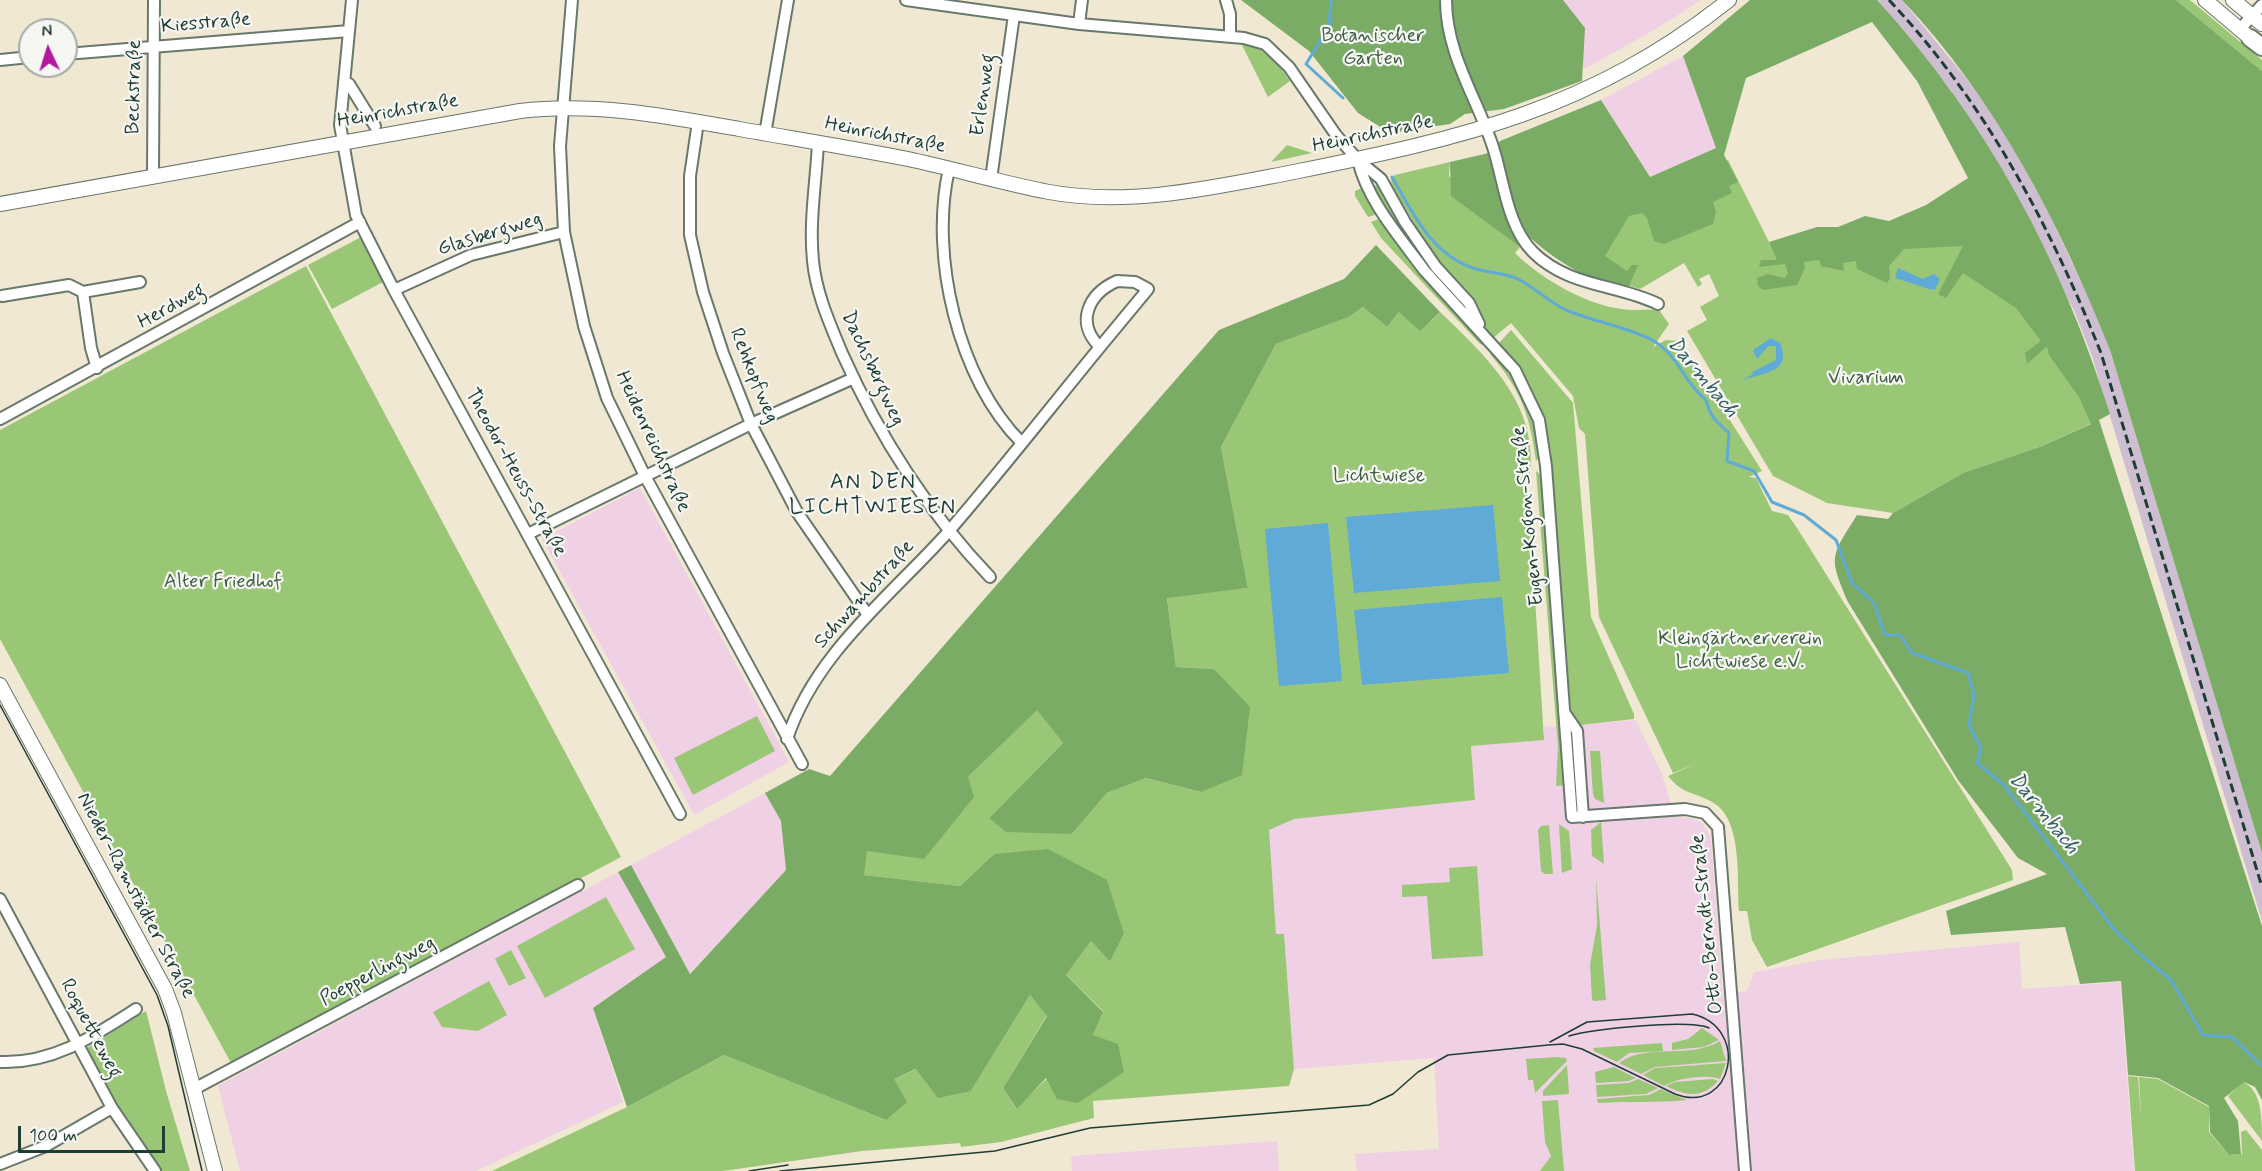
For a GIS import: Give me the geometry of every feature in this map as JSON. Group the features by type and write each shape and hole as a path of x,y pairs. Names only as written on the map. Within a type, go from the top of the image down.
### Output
{"main road":[{"name":"Heinrichstraße","path":"0,204 520,111 561,107 617,110 818,143 949,169 1052,193 1126,197 1264,178 1358,160 1486,129 1580,93 1626,71 1673,43 1729,0"},
{"path":"2205,0 2256,23"},
{"path":"2233,0 2256,23"},
{"path":"2244,0 2256,23"},
{"name":"Nieder-Ramstädter Straße","path":"0,685 165,989 174,1013 215,1171"}],"street":[{"name":"Beckstraße","path":"153,175 154,0"},
{"name":"Theodor-Heuss-Straße","path":"352,0 340,125 354,207 360,222 394,290 680,814"},
{"name":"Heidenreichstraße","path":"572,0 561,107 560,146 564,232 584,326 607,398 645,476 802,764"},
{"path":"765,134 788,0"},
{"path":"906,0 1079,24 1256,40 1276,52 1289,67 1336,135 1358,160"},
{"path":"1079,24 1082,0"},
{"path":"1226,0 1230,14 1230,36"},
{"path":"1446,0 1450,33 1461,71 1486,129 1514,221 1533,252 1572,277 1590,285 1645,298 1658,304"},
{"name":"Erlenweg","path":"991,179 1014,15"},
{"name":"Kiesstraße","path":"78,53 350,31"},
{"path":"0,60 18,58"},
{"path":"344,82 349,84 375,126"},
{"name":"Rehkopfweg","path":"698,122 690,176 690,235 703,292 752,424 796,513 868,615"},
{"name":"Dachsbergweg","path":"818,143 811,210 813,263 826,315 854,378 895,454 948,531 990,576"},
{"name":"Eugen-Kogon-Straße","path":"1358,160 1381,179 1405,222 1436,267 1469,303 1482,333"},
{"name":"Eugen-Kogon-Straße","path":"1358,160 1363,182 1424,270 1515,370 1539,420 1544,444 1564,712 1577,817"},
{"path":"949,169 941,227 944,270 954,313 964,345 979,380 1011,433 1022,443"},
{"name":"Herdweg","path":"0,419 97,368 360,222"},
{"name":"Glasbergweg","path":"394,290 471,255 564,232"},
{"name":"Schwambstraße","path":"787,738 800,705 823,668 868,615 948,531 1148,289 1135,282 1117,281 1100,289 1090,304 1087,322 1091,338 1100,347"},
{"path":"2,296 69,285 83,292 140,282"},
{"path":"83,292 91,348 97,368"},
{"path":"528,534 752,424 854,378"},
{"name":"Otto-Berndt-Straße","path":"1577,817 1685,809 1705,813 1718,827 1745,1171"},
{"name":"Poepperlingweg","path":"194,1089 578,885"},
{"name":"Roquetteweg","path":"0,899 112,1108 155,1171"},
{"path":"0,1062 52,1055 79,1045 136,1009"},
{"path":"0,1164 46,1146 112,1108"}],"shaded area":[{"path":"1432,0 1701,0 1656,29 1588,67 1488,105"},
{"path":"1877,0 1902,0 1966,78 2003,129 2045,206 2090,300 2110,350 2262,853 2262,921 2092,356 2073,308 1950,89"},
{"path":"1683,56 1716,148 1650,177 1601,100"},
{"path":"640,488 789,762 694,815 542,539"},
{"path":"1636,720 1662,774 1675,817 1692,818 1702,822 1711,838 1723,993 1747,991 1754,972 1821,960 2019,942 2022,989 2120,982 2134,1171 1357,1171 1355,1154 1439,1149 1434,1058 1294,1069 1284,935 1276,935 1268,830 1294,819 1475,800 1471,746 1543,740 1545,727"},
{"path":"765,793 781,821 786,870 689,974 631,865"},
{"path":"618,872 666,957 593,1008 623,1102 476,1171 240,1171 218,1086"},
{"path":"1277,1141 1279,1171 1072,1171 1071,1156"}],"green space":[{"name":"Botanischer Garten","path":"1241,0 1563,0 1585,28 1582,81 1504,109 1465,114 1450,124 1390,133 1358,113 1309,51"},
{"path":"1750,0 1877,0 1953,93 1986,143 2044,247 2069,301 2110,414 2099,420 2262,926 2262,1100 2255,1087 2244,1082 2224,1098 2238,1121 2241,1154 2229,1155 2210,1132 2209,1106 2158,1078 2128,1075 2121,981 2080,984 2065,927 1951,935 1946,911 2047,874 2018,858 1958,780 1848,602 1835,565 1837,549 1857,515 1888,519 1893,513 1963,473 2042,446 2091,424 2079,397 2049,355 2047,346 2027,364 2025,353 2041,341 2016,308 1963,273 1946,298 1938,294 1963,246 1904,249 1889,266 1890,279 1887,283 1857,269 1856,261 1843,263 1844,271 1821,266 1819,260 1804,262 1805,268 1797,285 1763,290 1758,286 1757,278 1768,274 1785,278 1788,273 1785,264 1759,267 1761,260 1777,260 1769,242 1817,227 1838,227 1865,216 1889,221 1926,205 1968,178 1917,81 1872,22 1746,78 1724,155 1738,182 1729,186 1732,193 1713,202 1716,212 1713,224 1664,244 1654,241 1647,218 1642,213 1629,216 1605,256 1627,271 1632,265 1638,265 1629,286 1601,281 1574,270 1527,235 1520,247 1451,196 1450,162 1493,152 1500,141 1601,100 1650,177 1716,148 1683,56"},
{"path":"1902,0 2176,0 2262,71 2262,853 2110,350 2091,303 2047,210 1996,121 1936,38"},
{"path":"2176,0 2190,0 2262,60 2262,71"},
{"path":"1240,41 1249,42 1263,49 1275,60 1290,81 1268,97"},
{"path":"1287,145 1312,153 1271,162"},
{"name":"Vivarium","path":"1728,160 1778,260 2020,229 2099,420 2042,446 1963,473 1893,513 1827,503 1773,476 1687,331 1707,320 1700,307 1719,296 1709,274 1699,279 1702,284 1698,287 1684,263 1640,289 1593,274 1581,236"},
{"name":"Kleingärtnerverein Lichtwiese e.V.","path":"1450,162 1449,176 1495,227 1520,247 1515,253 1537,272 1564,289 1594,302 1622,309 1659,310 1669,324 1653,347 1666,340 1680,341 1762,471 1749,477 1756,478 1772,511 1788,515 1797,528 2012,870 2013,880 1767,967 1752,940 1747,911 1739,911 1738,867 1734,835 1729,821 1722,810 1712,802 1684,790 1668,776 1697,763 1673,773 1599,617 1585,434 1579,428 1573,396 1511,323 1493,338 1432,253 1392,186 1391,179 1395,175"},
{"path":"1377,185 1423,258 1463,301 1461,304 1421,259 1372,186"},
{"path":"1362,188 1378,214 1368,217 1355,196 1355,191"},
{"path":"1381,218 1425,278 1486,343 1484,345 1480,344 1381,238 1371,222"},
{"path":"361,237 385,281 332,309 308,265"},
{"path":"1376,245 1440,312 1420,331 1399,312 1387,327 1363,307 1349,317 1276,344 1221,447 1248,588 1167,598 1176,667 1214,669 1250,707 1242,775 1201,792 1146,778 1107,793 1072,834 1006,832 989,818 1063,743 1037,710 968,777 974,797 924,859 867,851 864,875 960,886 994,854 1048,849 1107,880 1124,934 1110,962 1091,941 1066,975 1103,1012 1093,1035 1118,1044 1124,1072 1078,1103 1057,1099 1046,1078 1017,1109 1003,1088 1047,1016 1030,995 971,1091 938,1098 916,1069 894,1079 907,1102 886,1120 724,1055 627,1107 593,1008 666,957 618,872 631,865 690,974 786,870 781,821 765,793 809,769 830,776 1219,330 1344,279"},
{"name":"Alter Friedhof","path":"306,266 621,857 231,1063 0,639 0,430"},
{"name":"Lichtwiese","path":"1363,307 1387,327 1399,312 1431,321 1440,312 1494,368 1509,388 1520,410 1528,434 1531,459 1528,487 1544,740 1471,746 1475,800 1294,819 1269,830 1276,934 1284,934 1294,1069 1289,1086 1093,1101 1094,1118 1001,1142 961,1147 960,1143 862,1151 723,1171 492,1171 627,1107 724,1055 886,1120 894,1079 917,1069 971,1091 1030,995 1047,1015 1003,1088 1016,1108 1093,1035 1103,1011 1066,975 1091,941 1110,962 1124,934 994,854 960,886 863,875 867,851 968,777 1037,709 1063,743 989,818 1072,834 1107,793 1146,778 1201,792 1214,669 1176,667 1167,597 1248,588 1221,447 1276,344 1349,317"},
{"path":"1511,330 1573,403 1591,617 1634,714 1634,719 1580,725 1571,711 1548,438 1530,387 1499,343"},
{"path":"1491,350 1524,399 1538,441 1540,456 1536,461 1527,416 1517,392 1490,354"},
{"path":"1536,471 1541,475 1565,785 1556,786 1558,747"},
{"path":"757,716 775,751 693,795 674,758"},
{"path":"1590,751 1600,751 1604,803 1595,799 1593,794"},
{"path":"1601,822 1604,864 1592,856 1591,830"},
{"path":"1559,824 1569,831 1572,869 1562,873"},
{"path":"1549,825 1553,874 1545,874 1541,871 1538,830 1541,826"},
{"path":"1477,866 1483,956 1432,959 1427,896 1402,897 1402,885 1450,882 1449,868"},
{"path":"1596,877 1606,1000 1594,1001 1590,965 1597,925"},
{"path":"606,897 635,949 545,998 517,946"},
{"path":"511,950 526,978 509,986 495,959"},
{"path":"489,981 507,1015 478,1031 442,1027 433,1012"},
{"path":"146,1011 166,1091 190,1171 159,1171 116,1106 87,1048"},
{"path":"1702,1028 1719,1040 1704,1047 1672,1050 1672,1043 1688,1039"},
{"path":"1720,1041 1726,1061 1655,1067 1641,1074 1619,1063 1642,1053 1695,1050"},
{"path":"1662,1043 1663,1051 1629,1053 1617,1062 1594,1051 1593,1048"},
{"path":"1566,1058 1567,1061 1535,1093 1533,1080 1528,1080 1526,1059"},
{"path":"1726,1063 1720,1079 1692,1078 1664,1086 1643,1075 1655,1068"},
{"path":"1567,1065 1569,1094 1543,1096 1543,1091"},
{"path":"1614,1067 1636,1078 1629,1081 1596,1083 1595,1072"},
{"path":"2128,1076 2138,1077 2141,1117 2139,1077 2158,1079 2209,1107 2209,1132 2229,1155 2242,1154 2241,1132 2246,1130 2262,1150 2262,1171 2135,1171"},
{"path":"1638,1079 1658,1088 1646,1094 1597,1097 1596,1085 1629,1083"},
{"path":"1713,1079 1718,1081 1712,1087 1694,1094 1680,1092 1666,1086 1675,1082"},
{"path":"2243,1082 2254,1092 2260,1106 2262,1141 2228,1096"},
{"path":"1661,1089 1687,1100 1598,1103 1597,1099 1649,1095"},
{"path":"1558,1100 1564,1171 1540,1171 1551,1156 1545,1142 1542,1101"}],"water":[{"path":"1898,268 1923,279 1934,274 1940,279 1935,290 1929,289 1895,278"},
{"path":"1771,338 1780,343 1783,353 1779,366 1741,381 1753,374 1752,372 1776,360 1776,346 1768,346 1757,359 1753,350"},
{"path":"1493,505 1500,581 1354,593 1346,517"},
{"path":"1328,523 1342,681 1279,686 1265,529"},
{"path":"1502,597 1509,673 1362,685 1354,610"}],"waterway":[{"name":"Darmbach","path":"1331,0 1329,27 1306,64 1343,98"},
{"name":"Darmbach","path":"1392,177 1425,232 1447,254 1461,263 1515,278 1566,310 1642,335 1668,353 1698,393 1706,400 1714,418 1729,433 1727,461 1754,471 1772,502 1804,515 1836,540 1852,583 1874,603 1885,635 1900,635 1912,653 1968,673 1974,695 1969,725 1981,748 1977,763 2004,785 2113,928 2171,980 2203,1035 2232,1037 2262,1066"}],"tram line":[{"path":"0,705 157,995 168,1026 202,1171"},
{"path":"780,1171 995,1151 1090,1128 1369,1105 1393,1094 1418,1072 1448,1055 1563,1044 1582,1049 1675,1094 1695,1097 1710,1093 1721,1082 1727,1067 1728,1051 1722,1035 1711,1022 1692,1014 1587,1022 1550,1042"},
{"path":"1569,1036 1618,1028 1662,1025 1698,1025 1709,1028"},
{"path":"749,1171 788,1165"}],"railway":[{"path":"1889,0 1924,39 1985,123 2037,212 2081,305 2101,353 2262,887"}],"district":[{"name":"AN DEN LICHTWIESEN","path":"873,496"}]}
